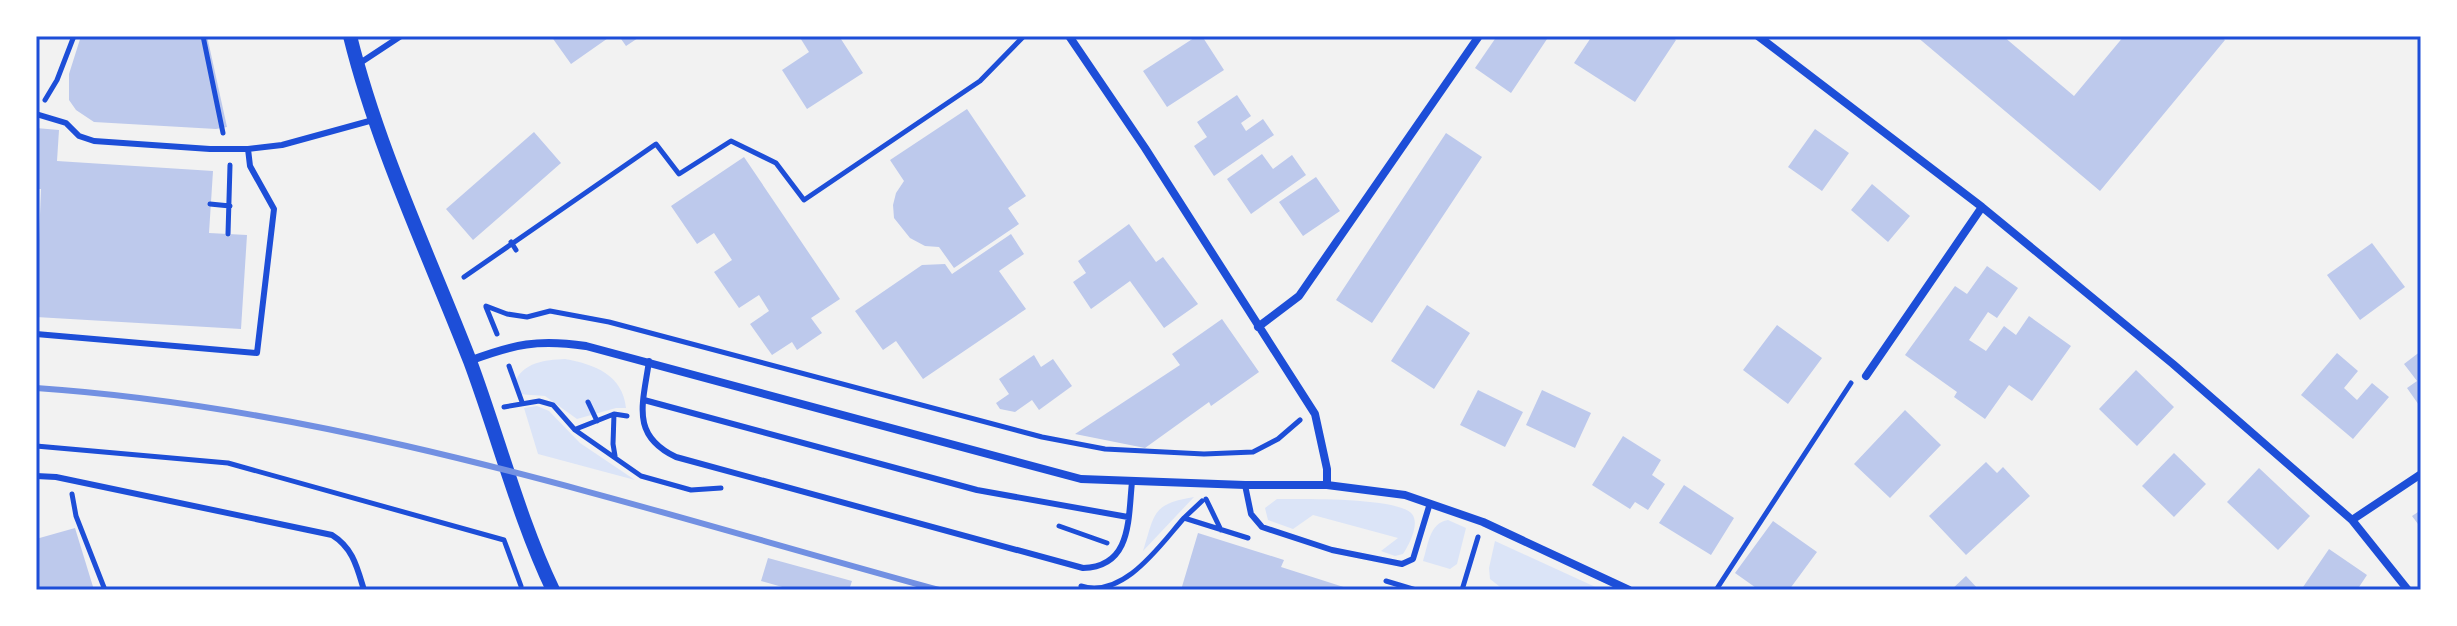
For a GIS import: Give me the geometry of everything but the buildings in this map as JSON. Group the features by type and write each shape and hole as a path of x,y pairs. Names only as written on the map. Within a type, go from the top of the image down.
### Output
{"street":[{"path":"350,36 374,119 469,361 553,590"},
{"path":"1069,36 1145,148 1315,414 1327,469 1327,485"},
{"path":"1258,327 1299,296 1479,36"},
{"path":"1758,36 1982,207 2173,364 2352,520 2408,590"},
{"path":"1866,376 1982,207"},
{"path":"469,361 503,349 550,341 586,346 1081,479 1327,485 1405,495 1483,522 1629,590"},
{"path":"2352,520 2421,474"}],"lane":[{"path":"357,65 401,36"},
{"path":"36,114 66,123 79,136 94,141 210,149 282,145 374,119"},
{"path":"36,334 257,353 274,209 250,166 248,149"},
{"path":"649,361 644,430 651,441 676,457 1083,568 1096,568 1108,563 1123,547 1132,482"},
{"path":"644,400 977,490 1128,517"},
{"path":"36,476 69,480 332,535 346,543 356,562 364,590"},
{"path":"1245,485 1251,514 1262,527 1332,550 1402,564 1413,559 1430,503"}],"path":[{"path":"55,104 44,101 57,80 74,36"},
{"path":"203,36 224,137 210,136"},
{"path":"464,277 656,144 679,174 731,141 776,163 804,200 980,81 1024,36"},
{"path":"228,234 230,165"},
{"path":"210,204 230,206"},
{"path":"511,242 516,250"},
{"path":"486,306 517,316 527,317 550,311 609,322 1042,437 1105,449 1204,454 1253,452 1315,414"},
{"path":"1716,590 1849,384 1866,376"},
{"path":"489,414 522,402 539,401 553,405 575,430 641,476 691,490 732,488"},
{"path":"588,402 597,421"},
{"path":"614,414 615,457"},
{"path":"36,446 228,463 504,540 521,586"},
{"path":"69,480 76,516 105,590"},
{"path":"1068,581 1093,590 1127,578 1205,497 1221,530"},
{"path":"1184,518 1262,542"},
{"path":"1462,590 1483,522"},
{"path":"1059,526 1123,547"}],"shaded area":[{"path":"565,359 596,368 613,379 624,397 626,408 577,419 545,396 518,394 514,383 529,366 542,361"},
{"path":"537,406 549,411 580,443 635,480 538,454 524,408"},
{"path":"1194,497 1143,551 1153,520 1162,507"},
{"path":"1277,499 1388,504 1412,514 1414,529 1403,554 1395,556 1381,551 1398,538 1313,515 1293,529 1268,520 1265,508"},
{"path":"1448,520 1466,528 1457,564 1450,569 1423,561 1433,530"},
{"path":"1495,541 1602,590 1504,590 1490,579 1489,568"}],"railway":[{"path":"36,388 151,399 266,417 379,440 492,466 939,590"}]}
